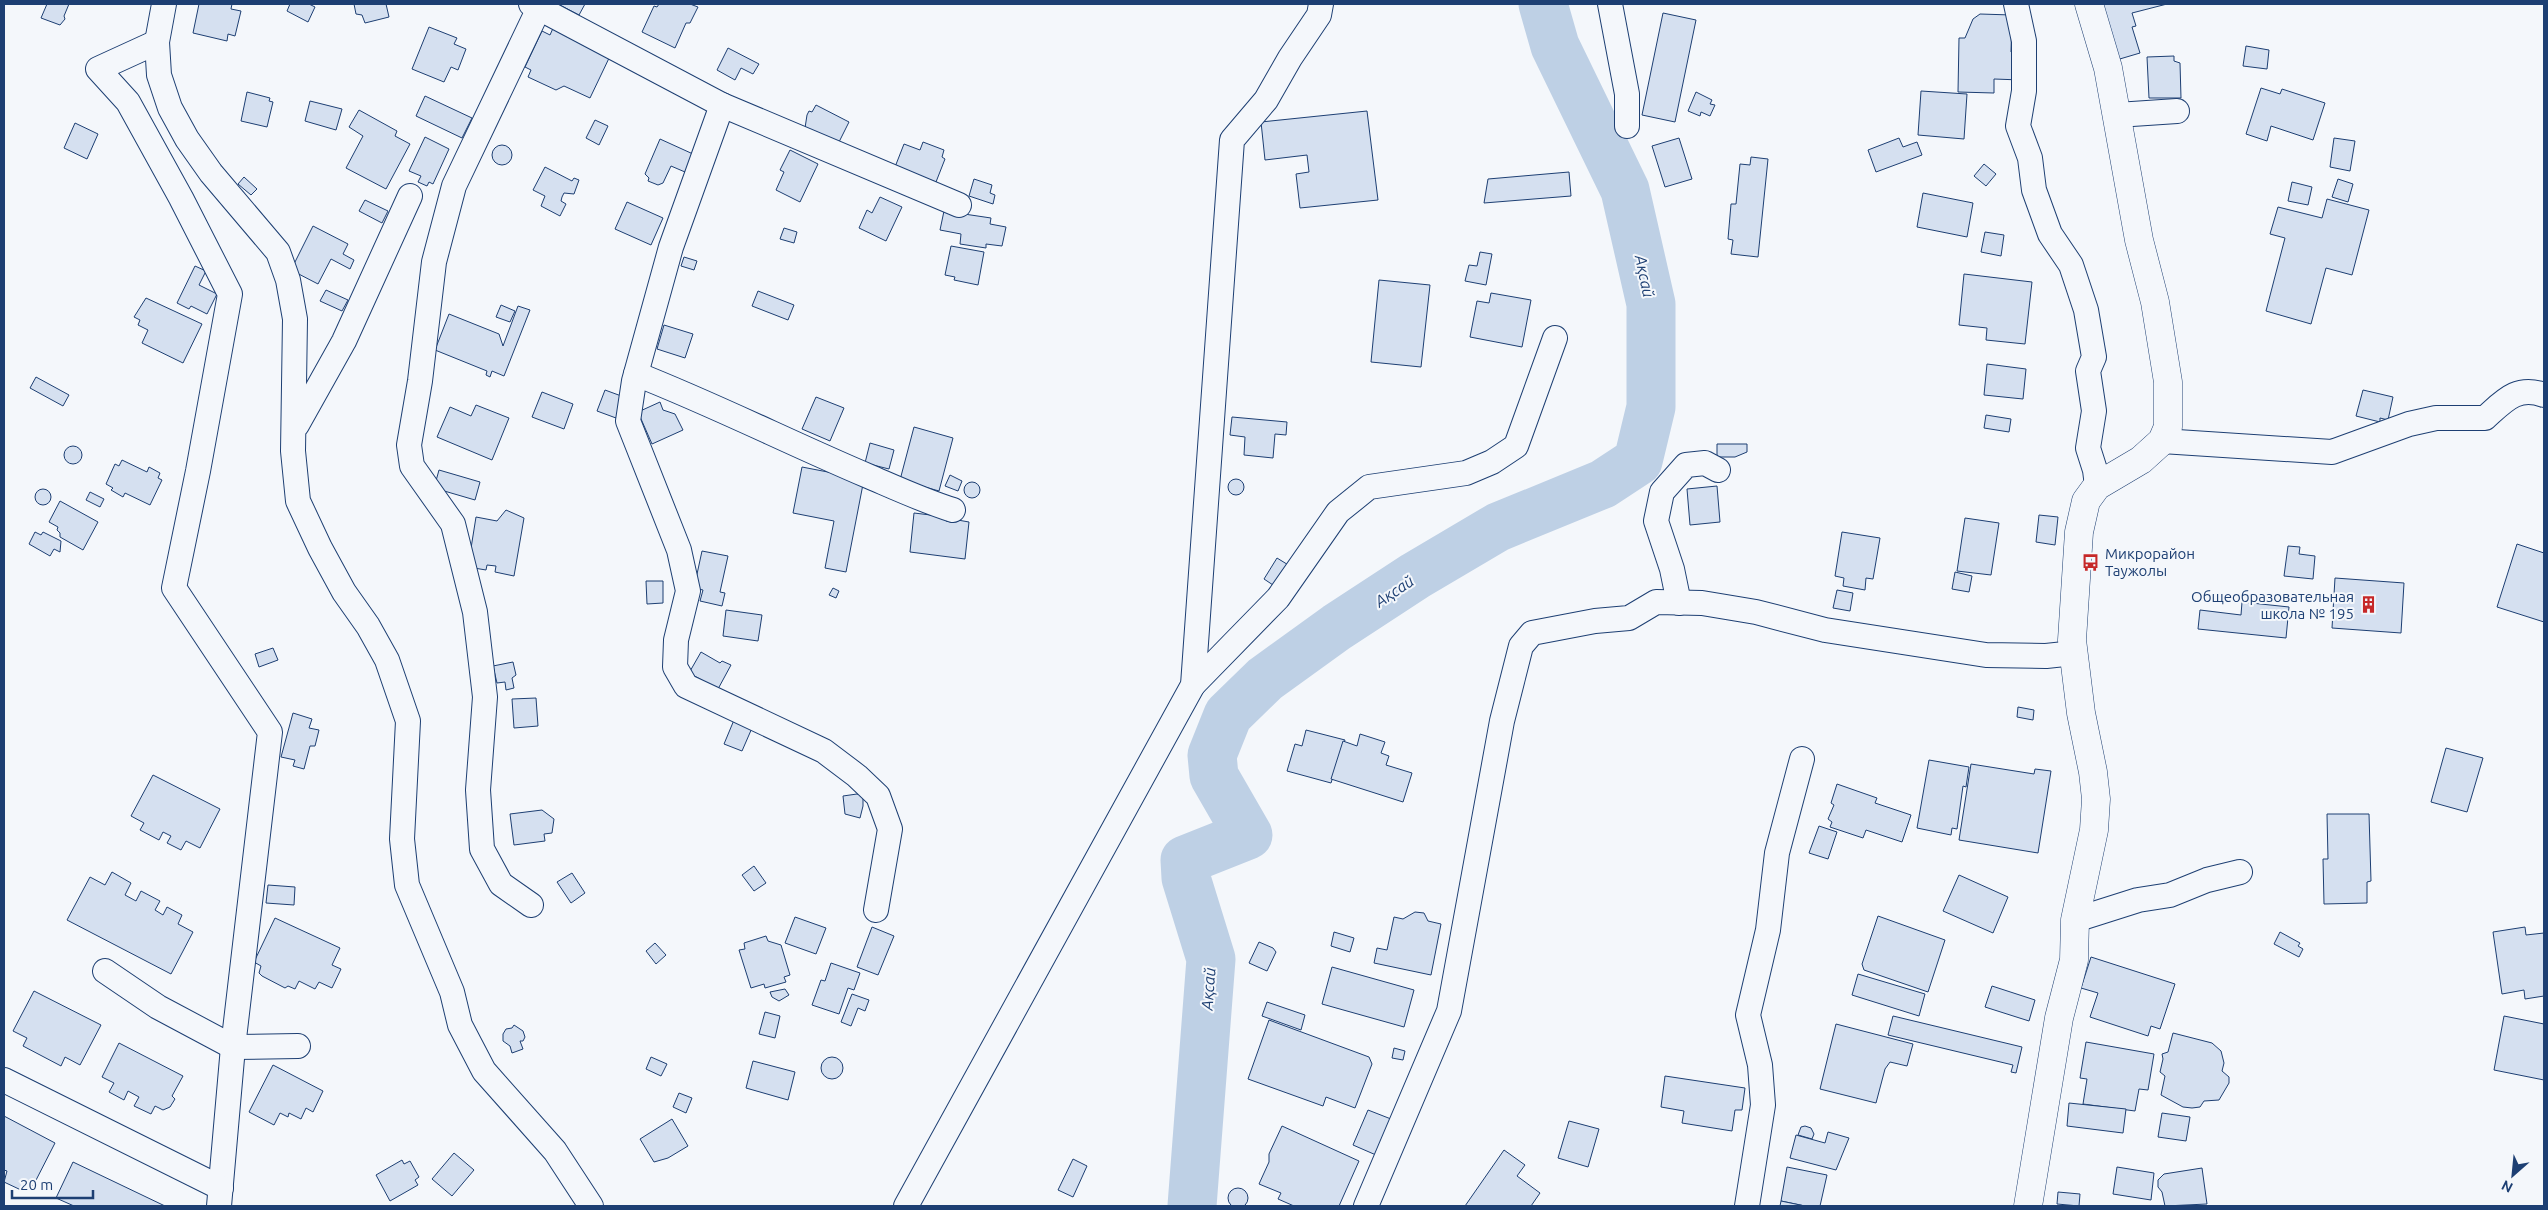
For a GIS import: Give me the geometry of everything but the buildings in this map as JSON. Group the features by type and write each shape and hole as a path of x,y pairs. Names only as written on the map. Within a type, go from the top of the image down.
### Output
{"street":[{"path":"164,4 157,42 159,75 170,108 187,139 211,173 278,252 288,280 295,319 295,428 293,451 298,501 320,548 344,592 368,626 388,660 408,721 402,839 408,885 452,992 460,1025 484,1071 555,1151 591,1206"},
{"path":"1193,685 1232,140 1266,100 1290,58 1319,15 1321,4"},
{"path":"1610,4 1627,94 1627,126"},
{"path":"2016,4 2024,41 2024,91 2018,126 2030,158 2034,190 2043,216 2050,234 2070,265 2086,310 2094,357 2088,371 2094,411 2088,448 2095,470 2097,486"},
{"path":"2028,1206 2059,1018 2074,960 2075,920 2094,830 2096,799 2081,713 2072,640 2079,532 2086,502 2097,486 2141,460 2162,441 2168,427 2168,382 2155,302 2139,240 2108,68 2089,4"},
{"path":"531,905 502,884 482,849 478,790 485,697 475,612 453,524 412,466 409,445 420,381 434,262 454,186 535,6 722,105 959,206"},
{"path":"4,1080 220,1197 233,1047 270,732 174,588 200,462 230,294 181,198 128,102 98,69 157,42"},
{"path":"722,105 672,247 636,374 628,421 671,523 680,550 688,591 676,640 675,667 686,686 824,751 857,776 878,796 890,829 876,910"},
{"path":"2117,115 2177,111"},
{"path":"295,428 344,341 410,196"},
{"path":"906,1206 1193,685 1278,598 1338,512 1369,487 1466,473 1492,462 1516,446 1555,338"},
{"path":"636,374 743,420 817,455 930,503 953,510"},
{"path":"2162,441 2332,452 2409,424 2436,418 2485,418 2509,396 2532,391 2544,395"},
{"path":"1679,603 1672,569 1656,521 1662,492 1686,465 1705,464 1718,470"},
{"path":"1366,1206 1449,1011 1490,779 1521,646 1532,633 1595,621 1629,618 1656,602 1702,603 1747,610 1825,630 1986,655 2046,656 2074,653"},
{"path":"1747,1206 1763,1105 1760,1065 1748,1015 1768,930 1777,853 1802,759"},
{"path":"2075,920 2138,900 2170,895 2207,880 2240,872"},
{"path":"105,971 158,1007 233,1047 298,1046"}],"waterway":[{"name":"Ақсай","path":"1192,1206 1211,959 1186,878 1185,860 1248,835 1214,776 1212,755 1228,715 1265,679 1337,627 1415,576 1498,527 1603,484 1638,461 1651,407 1651,304 1625,190 1555,46 1543,4"}],"place":[{"name":"Микрорайон Таужолы","path":"2091,562"},
{"name":"Общеобразовательная школа № 195","path":"2368,605"}]}
